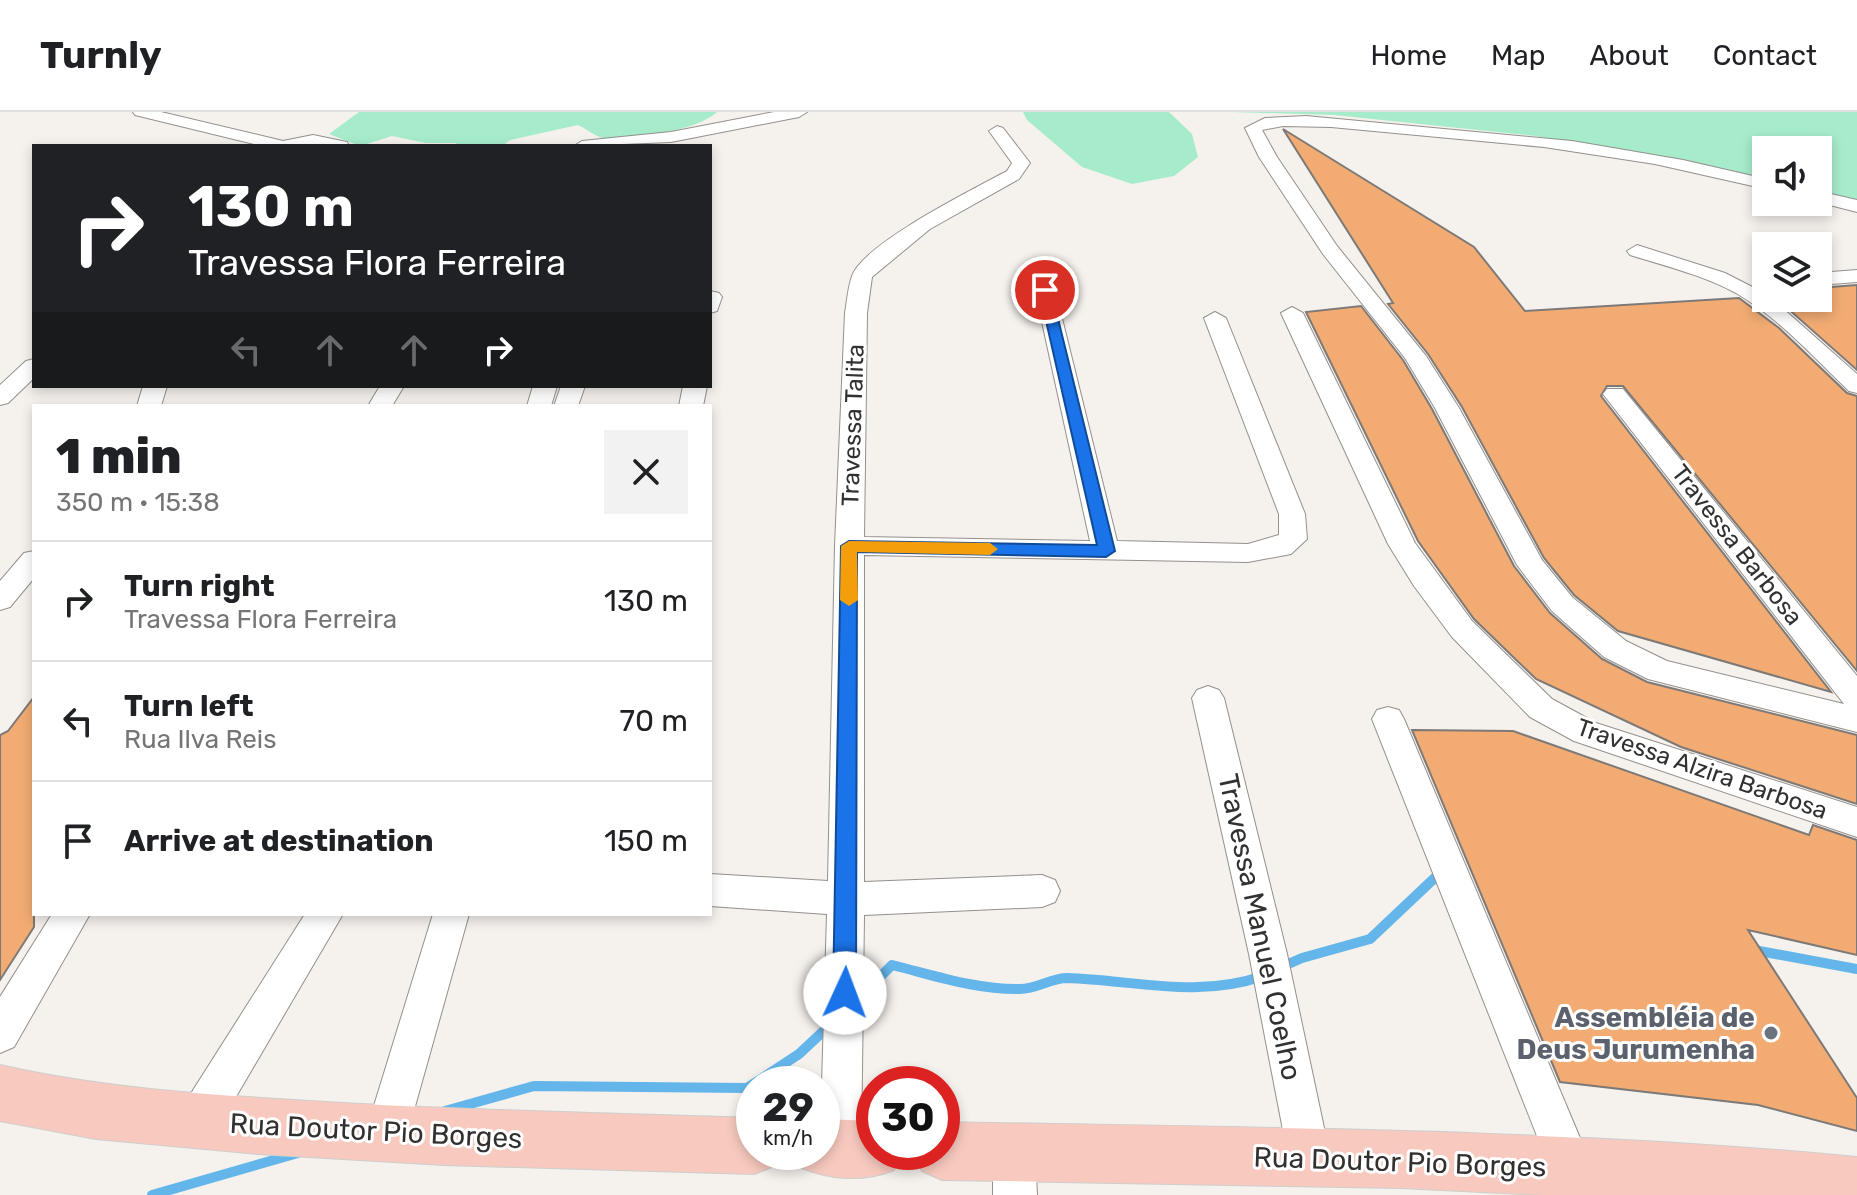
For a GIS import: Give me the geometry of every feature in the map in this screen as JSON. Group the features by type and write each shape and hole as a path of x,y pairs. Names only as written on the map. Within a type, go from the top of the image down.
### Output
{"main road":[{"name":"Rua Doutor Pio Borges","path":"0,1093 40,1103 147,1118 386,1135 736,1145"},
{"name":"Rua Doutor Pio Borges","path":"960,1157 1015,1174 1309,1156 1401,1177 1571,1169 1776,1186 1857,1186"}],"street":[{"path":"141,112 275,144"},
{"path":"602,144 671,137 799,112"},
{"path":"1752,181 1694,167 1540,142 1317,120 1263,122 1253,128 1268,157 1330,250 1415,356 1447,408 1531,565 1562,604 1615,649 1659,671 1857,720"},
{"name":"Travessa Talita","path":"845,1149 849,546 856,313 862,275 881,256 923,225 1013,175 1021,163 997,131"},
{"path":"293,144 313,140 332,144"},
{"path":"1832,200 1857,206"},
{"path":"1637,251 1708,273 1742,288 1795,328 1857,386"},
{"path":"1832,278 1857,276"},
{"path":"1742,288 1752,287"},
{"path":"1045,290 1106,551"},
{"name":"Travessa Alzira Barbosa","path":"1292,313 1402,544 1424,579 1462,629 1541,708 1585,732 1857,822"},
{"path":"849,546 1248,553 1281,547 1293,539 1292,514 1215,318"},
{"path":"0,398 32,368"},
{"name":"Travessa Barbosa","path":"1615,394 1857,698"},
{"path":"0,600 32,562"},
{"name":"Travessa Manuel Coelho","path":"1208,698 1268,954 1309,1156"},
{"path":"1388,719 1571,1169"},
{"path":"712,890 848,899 1042,891"},
{"path":"0,1033 71,916"},
{"path":"198,1121 324,916"},
{"path":"386,1135 450,916"}],"green space":[{"path":"359,112 717,112 681,129 633,138 607,139 578,125 510,140 505,144 426,143 392,136 366,144 355,144 329,134"},
{"path":"1023,112 1169,112 1192,134 1198,157 1174,176 1132,184 1082,167 1027,120"},
{"path":"1233,112 1857,112 1857,206 1832,200 1832,136 1752,136 1752,180 1673,160 1535,136 1334,115"}],"building":[{"path":"1283,129 1474,247 1525,311 1739,298 1752,308 1752,312 1758,312 1779,328 1847,393 1857,396 1857,671 1623,386 1607,386 1601,396 1831,692 1618,631 1574,595 1544,558 1462,407 1428,354 1388,304 1393,303"},
{"path":"1857,285 1857,370 1792,312 1832,312 1832,287"},
{"path":"1361,306 1403,360 1514,566 1550,613 1602,659 1647,682 1857,735 1857,804 1681,747 1536,679 1474,619 1418,541 1306,312"},
{"path":"32,700 34,927 0,980 0,735 8,731"},
{"path":"1412,730 1513,731 1809,835 1813,825 1857,840 1857,955 1748,930 1857,1098 1857,1131 1758,1105 1560,1082"}],"waterway":[{"path":"1279,968 1302,958 1370,939 1442,871"},
{"path":"1754,950 1857,969"},
{"path":"858,999 892,965 955,981 1004,989 1026,989 1067,978 1190,987 1238,983 1263,976"},
{"path":"445,1111 534,1086 747,1088 799,1054 830,1025"},
{"path":"152,1195 298,1153"}],"slow traffic":[{"path":"849,600 849,546 990,549"}],"place":[{"name":"Assembléia de Deus Jurumenha","path":"1771,1033"}],"route":[{"path":"845,993 849,546 1106,551 1045,290"}]}
